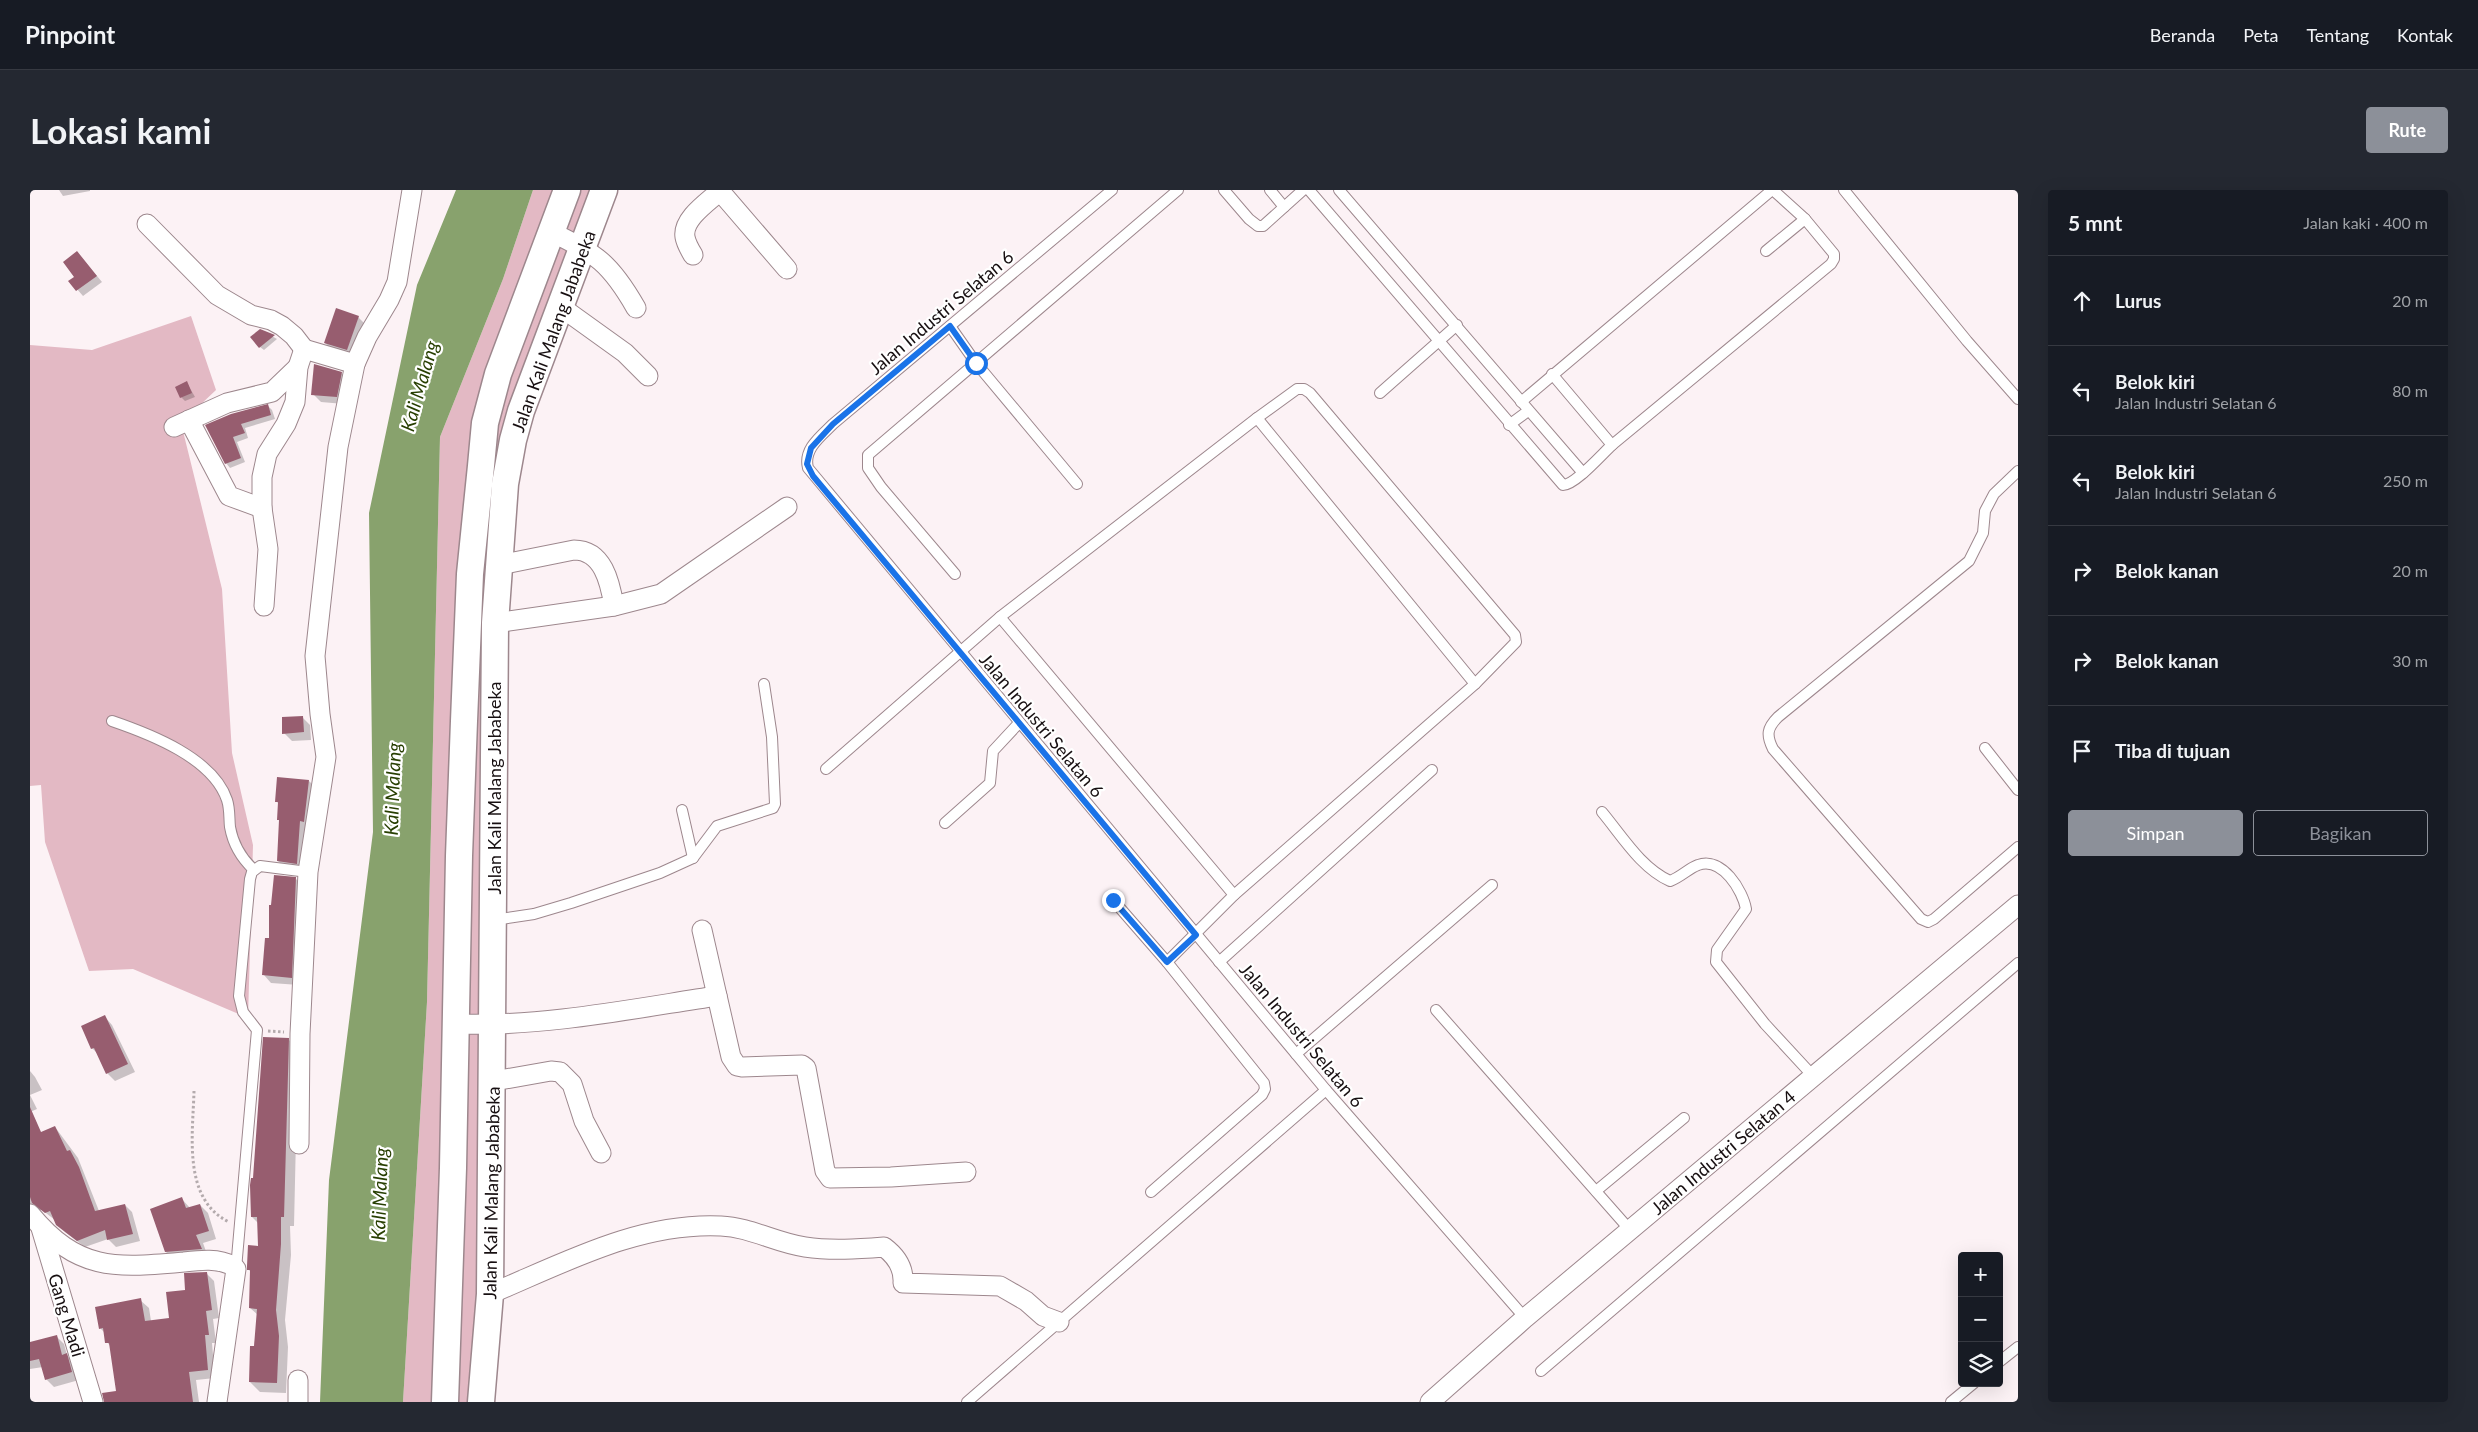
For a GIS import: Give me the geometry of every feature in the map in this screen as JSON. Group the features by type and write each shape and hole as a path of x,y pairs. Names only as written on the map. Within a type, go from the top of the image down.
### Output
{"main road":[{"name":"Jalan Kali Malang Jababeka","path":"445,1402 459,856 470,574 485,423 498,374 567,190"},
{"name":"Jalan Kali Malang Jababeka","path":"481,1402 490,1294 494,1081 495,623 505,484 513,440 533,377 604,190"}],"street":[{"path":"299,1144 300,1034 308,872 326,757 316,681 315,656 338,447 355,364 366,337 389,300 397,282 412,190"},
{"path":"693,255 686,238 686,228 700,209 719,191 787,269"},
{"path":"147,224 217,295 250,315 271,320 282,326 294,336 304,349 355,364"},
{"path":"551,232 583,247 615,274 636,308"},
{"path":"561,307 625,353 648,376"},
{"path":"264,606 268,549 262,508 262,477 266,456 286,424 295,402 298,367 304,349"},
{"path":"262,508 229,496 181,424 227,403 272,392 298,367"},
{"path":"495,623 614,606 661,594 787,507"},
{"path":"499,565 574,550 585,550 598,559 612,591 614,606"},
{"name":"Jalan Industri Selatan 4","path":"1430,1402 1525,1318 2018,905"},
{"path":"702,930 731,1057 737,1066 802,1066 807,1071 825,1171 830,1178 891,1177 966,1172"},
{"path":"456,1024 494,1025 635,1009 716,996"},
{"path":"494,1081 551,1071 560,1072 566,1076 572,1084 584,1121 601,1153"},
{"path":"35,1221 62,1246 76,1255 103,1264 130,1266 206,1260 230,1264 236,1269 217,1402"},
{"name":"Gang Madi","path":"35,1221 93,1402"},
{"path":"490,1294 610,1244 646,1232 719,1226 744,1228 770,1239 804,1247 833,1250 884,1247 895,1257 903,1276 902,1283 1000,1286 1026,1301 1043,1316 1059,1322"},
{"path":"298,1380 298,1402"}],"lane":[{"name":"Jalan Industri Selatan 6","path":"1112,190 833,424 811,448 806,461 813,476 1326,1090 1525,1318"},
{"path":"955,574 881,487 868,468 867,459 1178,190"},
{"path":"1224,190 1249,219 1258,226 1263,226 1303,190"},
{"path":"1270,190 1284,207"},
{"path":"1309,190 1563,486 1583,473 1612,445 1831,264 1834,254 1805,219 1772,190 1521,402"},
{"path":"1339,190 1583,473"},
{"path":"1844,190 1967,341 2018,399"},
{"path":"1766,251 1805,219"},
{"path":"1380,393 1457,325"},
{"path":"950,326 976,363 1077,484"},
{"path":"1552,374 1612,445"},
{"path":"826,768 1000,617 1257,418 1297,389 1304,389 1310,393 1515,635 1516,642 1475,684 1234,895 1167,962"},
{"path":"1510,425 1528,410"},
{"path":"1257,418 1475,684"},
{"path":"2017,473 1994,494 1985,511 1983,533 1969,561 1778,717 1770,725 1767,737 1773,749 1921,920 1928,922 1934,919 2018,847"},
{"path":"1000,617 1234,895"},
{"path":"494,920 534,914 571,904 660,872 693,858 717,826 771,809 774,806 772,737 764,684"},
{"path":"112,721 166,742 185,753 204,769 227,799 231,831 239,852 254,870"},
{"path":"945,823 990,783 993,751 1019,723"},
{"path":"1985,748 2018,790"},
{"path":"1219,962 1432,770"},
{"path":"682,810 693,858"},
{"path":"1602,812 1633,850 1662,877 1670,881 1683,876 1698,865 1711,864 1721,870 1740,890 1746,909 1717,950 1716,962 1766,1024 1813,1076"},
{"path":"236,1269 257,1030 243,1012 239,984 251,875 260,866 308,872"},
{"path":"1296,1054 1492,885"},
{"path":"1113,900 1167,962 1264,1083 1262,1095 1151,1192"},
{"path":"1541,1371 2018,963"},
{"path":"1436,1010 1630,1230"},
{"path":"967,1402 1326,1090"},
{"path":"1596,1192 1684,1118"},
{"path":"2003,1359 2018,1347"},
{"path":"1951,1402 1969,1387"}],"path":[{"path":"257,1030 300,1034"},
{"path":"194,1091 193,1162 202,1194 213,1212 228,1222 241,1226"}],"shaded area":[{"path":"533,190 604,190 513,440 481,1402 403,1402 427,1002 440,437 503,279"},
{"path":"191,316 216,390 181,423 222,589 232,753 253,845 248,1018 133,969 89,971 45,842 41,785 30,786 30,345 92,350"}],"water":[{"name":"Kali Malang","path":"456,190 533,190 503,279 440,437 427,1002 403,1402 320,1402 329,1180 373,832 369,513 417,285"}],"building":[{"path":"77,251 97,276 76,291 68,281 74,277 63,262"},
{"path":"336,308 359,316 347,350 324,343"},
{"path":"260,329 275,335 259,348 250,337"},
{"path":"314,364 342,372 337,397 311,395"},
{"path":"187,381 192,393 180,398 175,387"},
{"path":"268,404 271,415 241,424 245,433 233,437 241,458 225,464 205,425 231,414"},
{"path":"303,716 304,732 282,734 282,717"},
{"path":"277,777 309,780 304,822 300,821 297,864 277,861 279,820 277,820 278,802 275,802"},
{"path":"274,875 296,877 292,978 262,975 265,938 269,938 269,905 271,905"},
{"path":"105,1015 128,1064 106,1074 94,1048 91,1049 81,1026"},
{"path":"263,1037 289,1038 284,1217 281,1217 276,1310 279,1336 277,1383 249,1382 250,1346 254,1346 257,1309 249,1308 250,1270 247,1270 248,1245 258,1246 257,1217 251,1217 250,1185 251,1178 253,1178"},
{"path":"30,1107 41,1132 55,1126 67,1151 70,1150 79,1167 95,1211 125,1204 133,1234 107,1240 105,1230 77,1241 56,1225 50,1211 45,1213 32,1203 30,1197"},
{"path":"182,1197 186,1208 200,1204 209,1231 196,1235 202,1249 165,1252 150,1209"},
{"path":"207,1272 212,1310 206,1311 209,1335 205,1335 208,1370 189,1372 193,1402 104,1402 102,1393 116,1391 109,1343 105,1343 103,1328 99,1329 95,1307 141,1298 145,1321 169,1318 166,1292 185,1290 184,1273"},
{"path":"57,1335 62,1355 67,1353 72,1372 45,1380 39,1359 30,1361 30,1342"}],"route":[{"path":"976,363 950,326 833,424 811,448 806,461 813,476 1196,935 1167,962 1113,900"}]}
